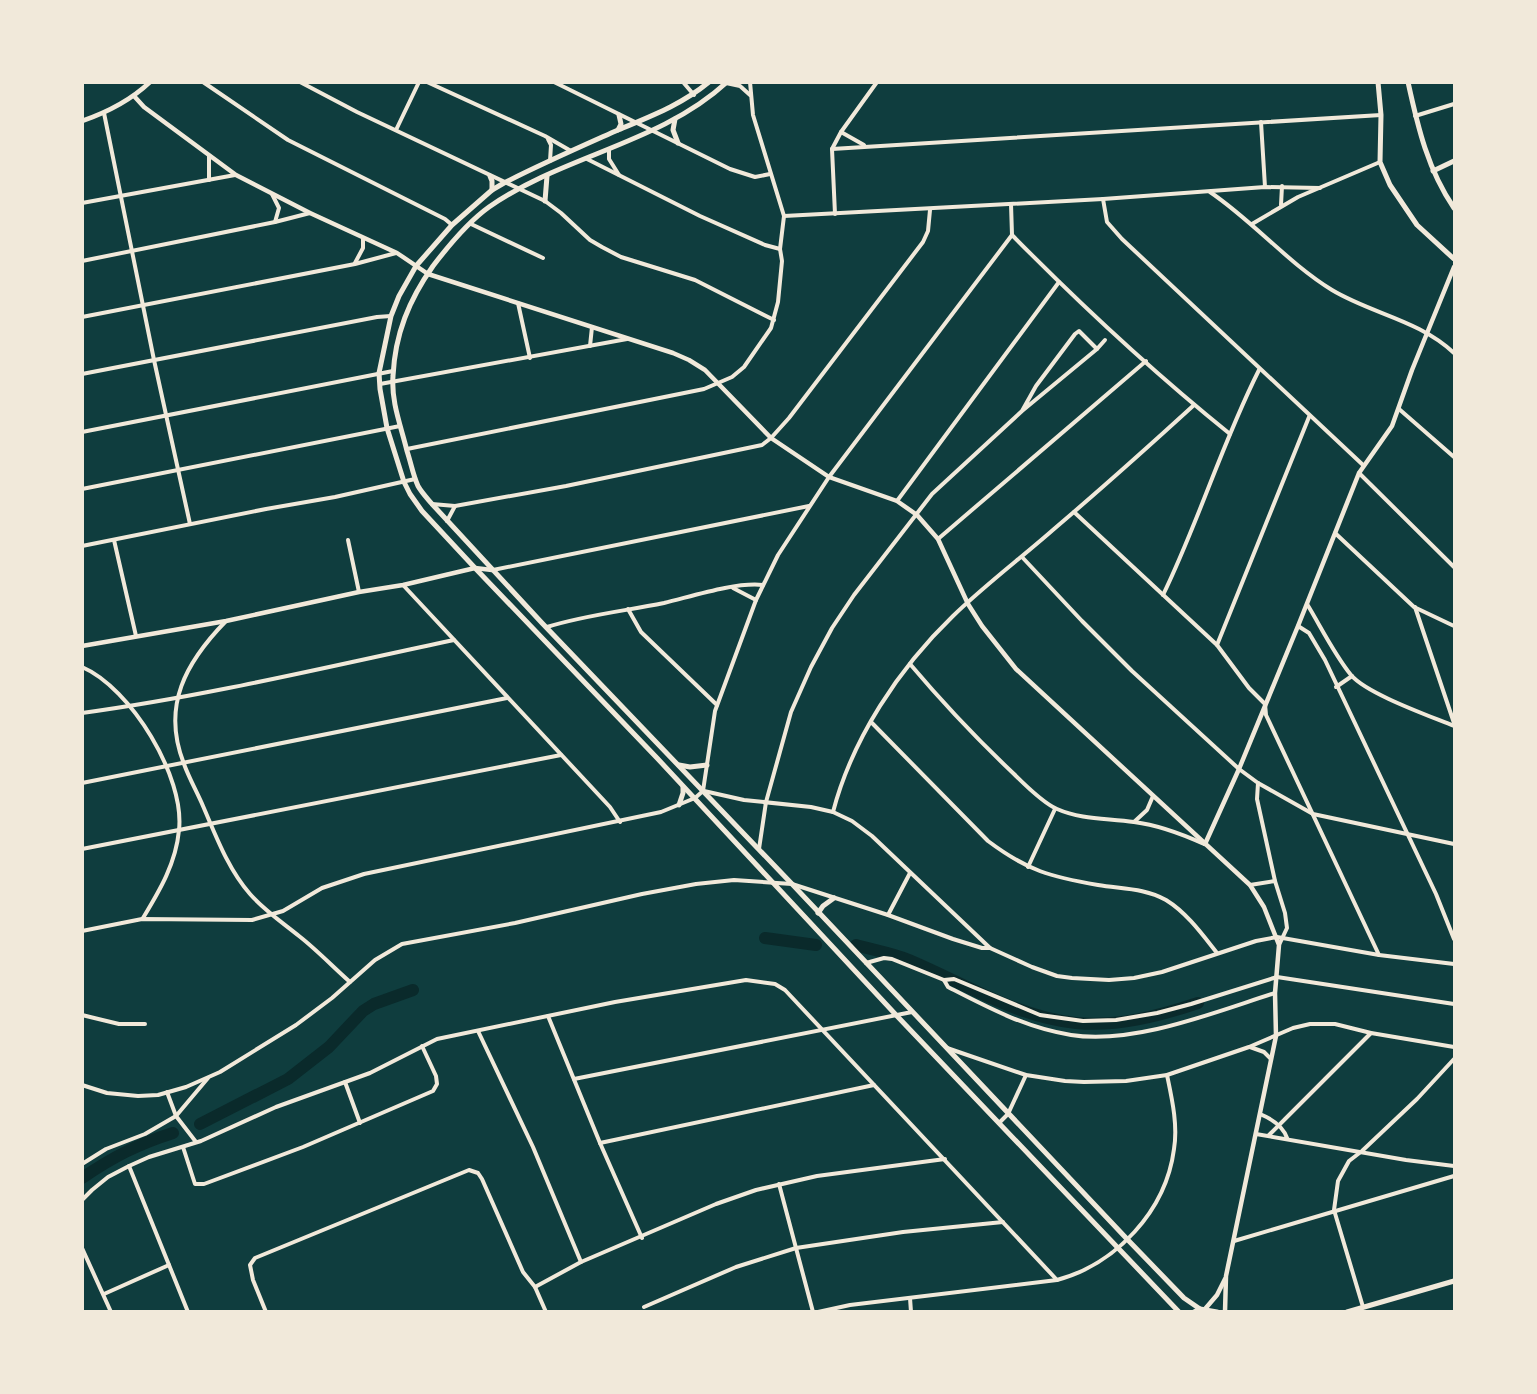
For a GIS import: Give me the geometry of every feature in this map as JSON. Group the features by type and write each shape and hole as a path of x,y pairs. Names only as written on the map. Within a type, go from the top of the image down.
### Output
{"main road":[{"path":"709,82 694,95 662,112 550,161 492,190 452,225 416,266 391,316 379,372 387,428 404,482 422,511 475,568 897,1016 1179,1311"},
{"path":"1378,82 1381,114 1380,162 1390,185 1417,225 1455,259"},
{"path":"1408,82 1421,140 1433,171 1455,208"},
{"path":"726,83 706,100 675,119 518,189 483,212 442,254 419,286 404,316 397,338 393,370 392,392 415,479 422,493 492,570 1127,1239 1184,1298 1200,1310 1217,1311"},
{"path":"618,130 621,124 620,115"},
{"path":"675,119 674,130 678,143"},
{"path":"1433,171 1455,161"},
{"path":"490,176 492,190"},
{"path":"545,201 547,176"},
{"path":"533,629 544,625"},
{"path":"676,764 690,767 707,765"},
{"path":"679,805 683,787"},
{"path":"818,913 834,898"},
{"path":"1347,1311 1455,1281"}],"street":[{"path":"82,121 104,113 134,96 150,82"},
{"path":"203,82 288,140 384,187 445,219 452,225"},
{"path":"300,82 357,112 545,201 590,240 602,247 621,256 695,280 774,320"},
{"path":"396,130 419,82"},
{"path":"428,82 545,136 572,151"},
{"path":"554,82 730,169 755,177 770,174"},
{"path":"683,82 694,95"},
{"path":"407,449 704,389 732,377 744,367 764,341 774,320 782,261 780,249 784,216 753,115 750,82"},
{"path":"835,214 832,148 877,82"},
{"path":"726,83 740,86 750,96"},
{"path":"134,96 144,107 236,175 310,213 397,253 428,274 689,360 718,382 738,406 771,438 829,477 897,501 917,515 938,539 968,603 997,647 1016,669 1250,885 1261,900 1279,945 1275,993 1276,1036 1226,1276 1225,1311"},
{"path":"1415,116 1455,104"},
{"path":"104,113 153,360 190,524"},
{"path":"832,148 1381,114"},
{"path":"1262,122 1265,187"},
{"path":"841,132 865,146"},
{"path":"545,136 551,145 550,161"},
{"path":"611,148 609,159 620,175"},
{"path":"209,156 209,180"},
{"path":"586,159 700,216 765,245 780,249"},
{"path":"1252,224 1281,205 1380,162"},
{"path":"82,203 236,175"},
{"path":"784,216 930,210 1282,186 1320,188"},
{"path":"1281,205 1282,186"},
{"path":"1209,191 1330,289 1410,323 1455,353"},
{"path":"271,194 279,208 275,222"},
{"path":"1104,199 1107,222 1122,239 1309,417 1363,465"},
{"path":"82,931 142,919 252,920 284,911 322,888 364,874 661,812 694,798 703,791 717,705 756,600 778,555 829,477 1012,235 1011,204"},
{"path":"432,504 455,506 737,452 762,445 789,418 923,242 928,231 930,210"},
{"path":"82,261 310,213"},
{"path":"471,224 543,258"},
{"path":"1012,235 1146,362 1230,434"},
{"path":"355,264 363,248 363,238"},
{"path":"82,317 355,264 397,253"},
{"path":"1205,844 1239,769 1359,473 1392,426 1412,370 1455,267"},
{"path":"897,501 1059,282"},
{"path":"518,303 530,358"},
{"path":"82,374 391,316"},
{"path":"590,346 592,327"},
{"path":"1022,411 1036,386 1077,331 1096,349"},
{"path":"380,384 628,339"},
{"path":"759,851 766,802 790,712 832,628 854,595 938,488 1022,411 1105,340"},
{"path":"938,539 1146,362"},
{"path":"82,432 393,370"},
{"path":"1163,595 1185,550 1230,434 1259,370"},
{"path":"833,812 849,763 883,700 910,664 954,615 1194,405"},
{"path":"1399,409 1455,458"},
{"path":"1217,645 1309,417"},
{"path":"82,489 400,426"},
{"path":"1359,473 1455,567"},
{"path":"82,546 335,497 415,479"},
{"path":"447,521 455,506"},
{"path":"82,646 226,621 359,592 404,585 475,568 492,570 809,506"},
{"path":"1074,512 1217,645 1249,688 1265,704 1266,715 1379,955"},
{"path":"1335,533 1414,607 1455,626"},
{"path":"114,540 136,636"},
{"path":"348,540 359,592"},
{"path":"1022,557 1132,671 1257,783 1313,814 1455,844"},
{"path":"544,625 748,583 763,585"},
{"path":"404,585 610,807 620,822"},
{"path":"732,588 756,600"},
{"path":"1306,603 1352,676 1365,686 1386,696 1455,725"},
{"path":"1414,607 1455,725"},
{"path":"628,609 641,632 717,705"},
{"path":"226,621 211,636 190,666 177,696 174,713 176,736 183,763 221,848 245,887 272,914 350,982"},
{"path":"1298,626 1309,633 1325,660 1453,930 1455,939"},
{"path":"82,713 130,707 454,640"},
{"path":"910,664 983,745 1055,809 1097,820 1134,822 1158,827 1205,844"},
{"path":"82,667 104,679 130,707 152,738 175,787 180,810 179,831 173,862 164,883 142,919"},
{"path":"1336,687 1352,676"},
{"path":"82,783 507,698"},
{"path":"872,723 988,841 1028,867 1049,876 1100,886 1150,892 1167,901 1191,921 1217,953"},
{"path":"82,849 561,755"},
{"path":"1257,783 1257,799 1275,880 1286,913 1287,928 1279,945"},
{"path":"703,791 744,800 811,807 833,812 852,821 872,836 990,948 1057,976 1096,980 1143,976 1256,941 1277,937 1379,955 1455,964"},
{"path":"1134,822 1146,810 1153,796"},
{"path":"1028,867 1055,809"},
{"path":"888,915 910,873"},
{"path":"82,1084 107,1093 138,1096 158,1095 186,1087 252,1054 296,1025 332,998 380,956 402,944 515,923 696,884 744,880 792,884 953,939 982,948 990,948"},
{"path":"1250,885 1275,880"},
{"path":"865,963 876,959 892,959 944,980 954,979 1040,1015 1083,1021 1109,1020 1157,1013 1277,976 1455,1004"},
{"path":"82,1200 108,1178 129,1166 196,1142 276,1107 370,1073 437,1039 615,1002 746,980 775,984 786,990 1057,1280"},
{"path":"944,980 948,987 1005,1016 1046,1030 1094,1036 1118,1035 1163,1027 1275,993"},
{"path":"574,1079 912,1012"},
{"path":"82,1014 119,1024 145,1024"},
{"path":"548,1016 642,1238"},
{"path":"947,1048 1026,1075 1084,1082 1126,1081 1167,1076 1249,1047 1293,1028 1318,1023 1335,1024 1371,1033 1455,1047"},
{"path":"478,1031 533,1147 581,1262"},
{"path":"1269,1135 1371,1033"},
{"path":"183,1147 195,1184 204,1184 360,1123 433,1091 437,1084 436,1076 422,1046"},
{"path":"1249,1047 1264,1052 1271,1059"},
{"path":"1363,1307 1334,1210 1340,1176 1349,1161 1417,1099 1455,1059"},
{"path":"999,1123 1008,1114 1026,1075"},
{"path":"818,1311 850,1305 1057,1280 1083,1272 1101,1262 1144,1221 1156,1204 1171,1167 1175,1147 1175,1128 1173,1102 1167,1076"},
{"path":"82,1164 106,1149 145,1134 176,1116 209,1077"},
{"path":"345,1082 360,1123"},
{"path":"600,1143 875,1085"},
{"path":"167,1092 176,1116 196,1142"},
{"path":"1260,1114 1270,1118 1278,1125 1287,1139"},
{"path":"1256,1134 1406,1160 1455,1166"},
{"path":"535,1287 581,1262 642,1238 716,1204 779,1184 817,1176 945,1159"},
{"path":"129,1166 188,1311"},
{"path":"266,1311 253,1280 250,1265 255,1258 469,1170 478,1173 482,1179 523,1272 535,1287 546,1311"},
{"path":"1234,1240 1455,1176"},
{"path":"779,1184 813,1311"},
{"path":"644,1307 736,1267 796,1248 903,1232 1003,1222"},
{"path":"82,1248 111,1311"},
{"path":"104,1294 170,1265"},
{"path":"1200,1310 1216,1295 1226,1276"},
{"path":"910,1298 911,1311"}],"waterway":[{"path":"765,938 816,945"},
{"path":"856,945 903,958 991,998 1054,1020 1091,1024 1122,1022 1198,1003"},
{"path":"200,1124 288,1079 329,1047 363,1011 374,1004 413,990"},
{"path":"82,1178 126,1152 173,1133"}]}
